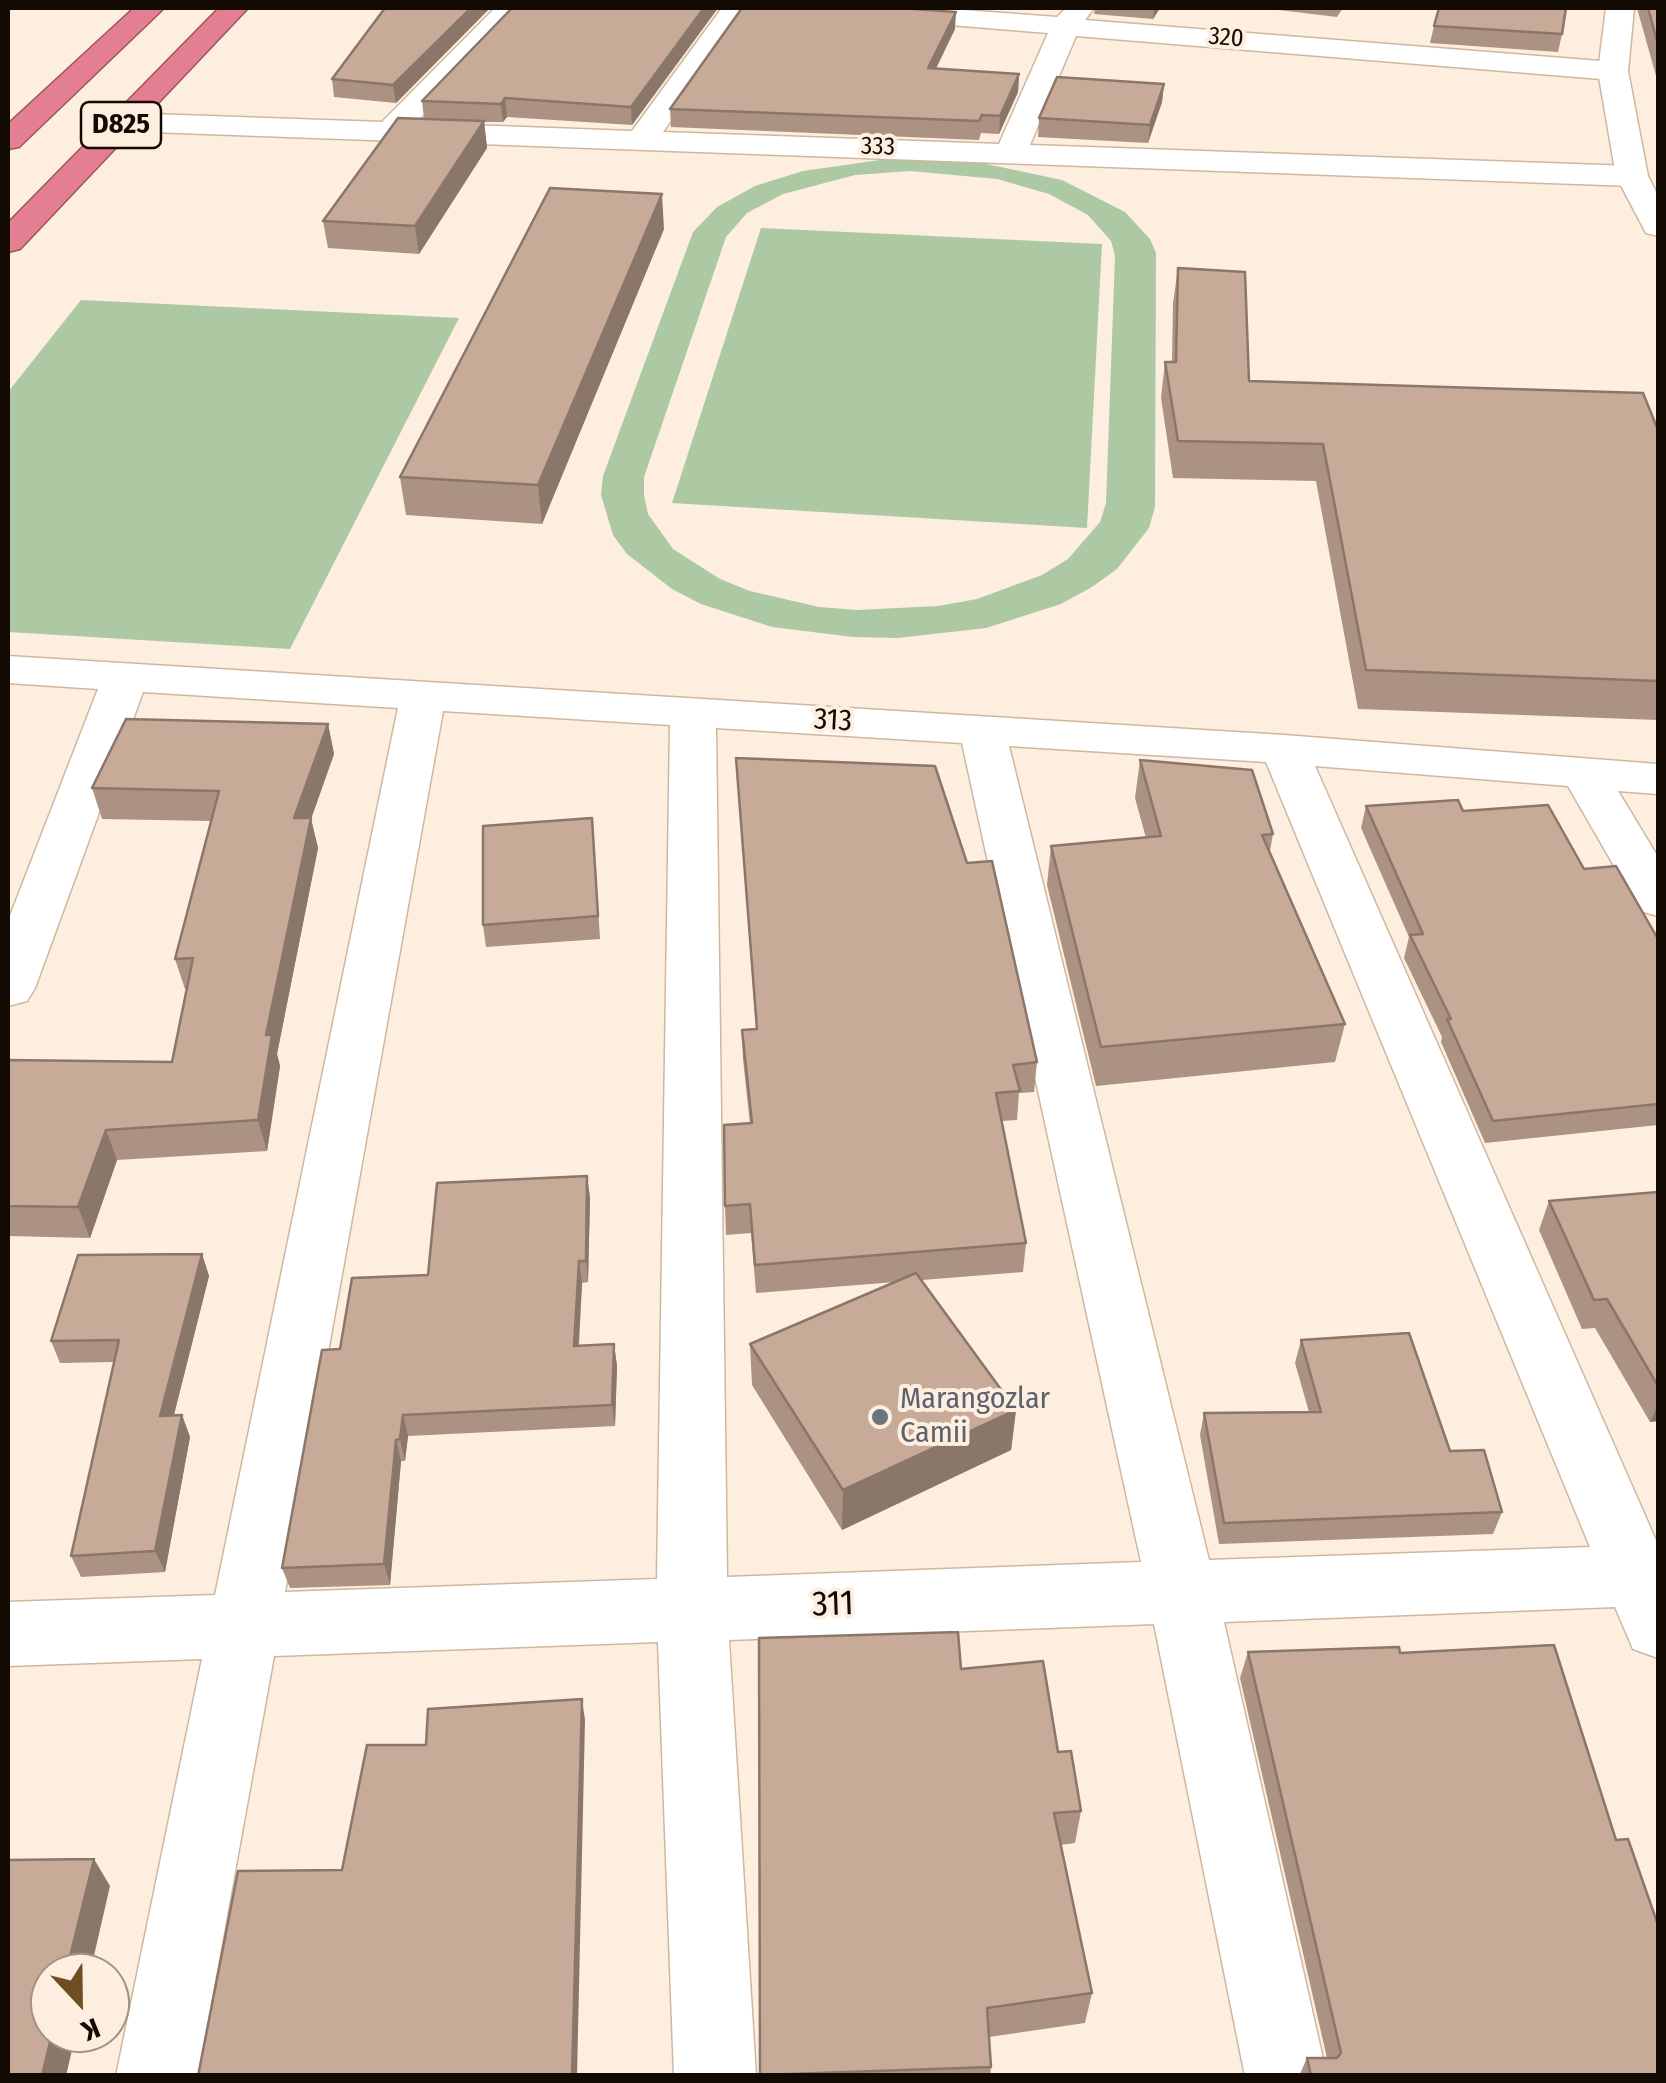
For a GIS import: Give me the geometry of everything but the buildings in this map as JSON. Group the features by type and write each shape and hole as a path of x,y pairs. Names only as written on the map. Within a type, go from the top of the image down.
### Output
{"highway":[{"name":"D825","path":"8,140 150,8"},
{"name":"D825","path":"8,242 234,8"}],"street":[{"path":"391,131 510,8"},
{"path":"643,138 736,8"},
{"name":"320","path":"839,8 1073,16 1253,40 1613,70"},
{"path":"1253,40 1270,8"},
{"path":"1620,8 1613,70 1632,176 1658,226"},
{"path":"1011,153 1073,16"},
{"name":"333","path":"123,122 1632,176"},
{"name":"313","path":"8,670 1284,749 1658,778"},
{"path":"8,988 125,678"},
{"path":"156,2076 423,696"},
{"path":"694,713 692,1610 715,2076"},
{"path":"982,730 1182,1592 1286,2076"},
{"path":"1284,749 1651,1592"},
{"path":"1586,775 1658,898"},
{"name":"311","path":"8,1634 1182,1592 1651,1592"}],"green space":[{"path":"887,159 977,162 1062,180 1125,212 1150,239 1156,253 1155,507 1149,528 1117,569 1061,604 986,628 898,638 853,637 772,627 701,604 672,589 627,554 613,535 601,495 603,476 693,232 717,207 755,186 803,171","holes":["910,171 997,179 1049,194 1088,215 1111,241 1115,256 1106,503 1100,522 1068,559 1042,575 977,599 938,606 857,610 819,607 750,591 720,579 673,549 648,514 644,477 726,237 747,213 783,194 855,175"]},
{"path":"761,228 1102,244 1087,528 672,503"},
{"path":"81,300 459,318 290,649 8,632 8,392"}],"place":[{"name":"Marangozlar Camii","path":"880,1417"}]}
